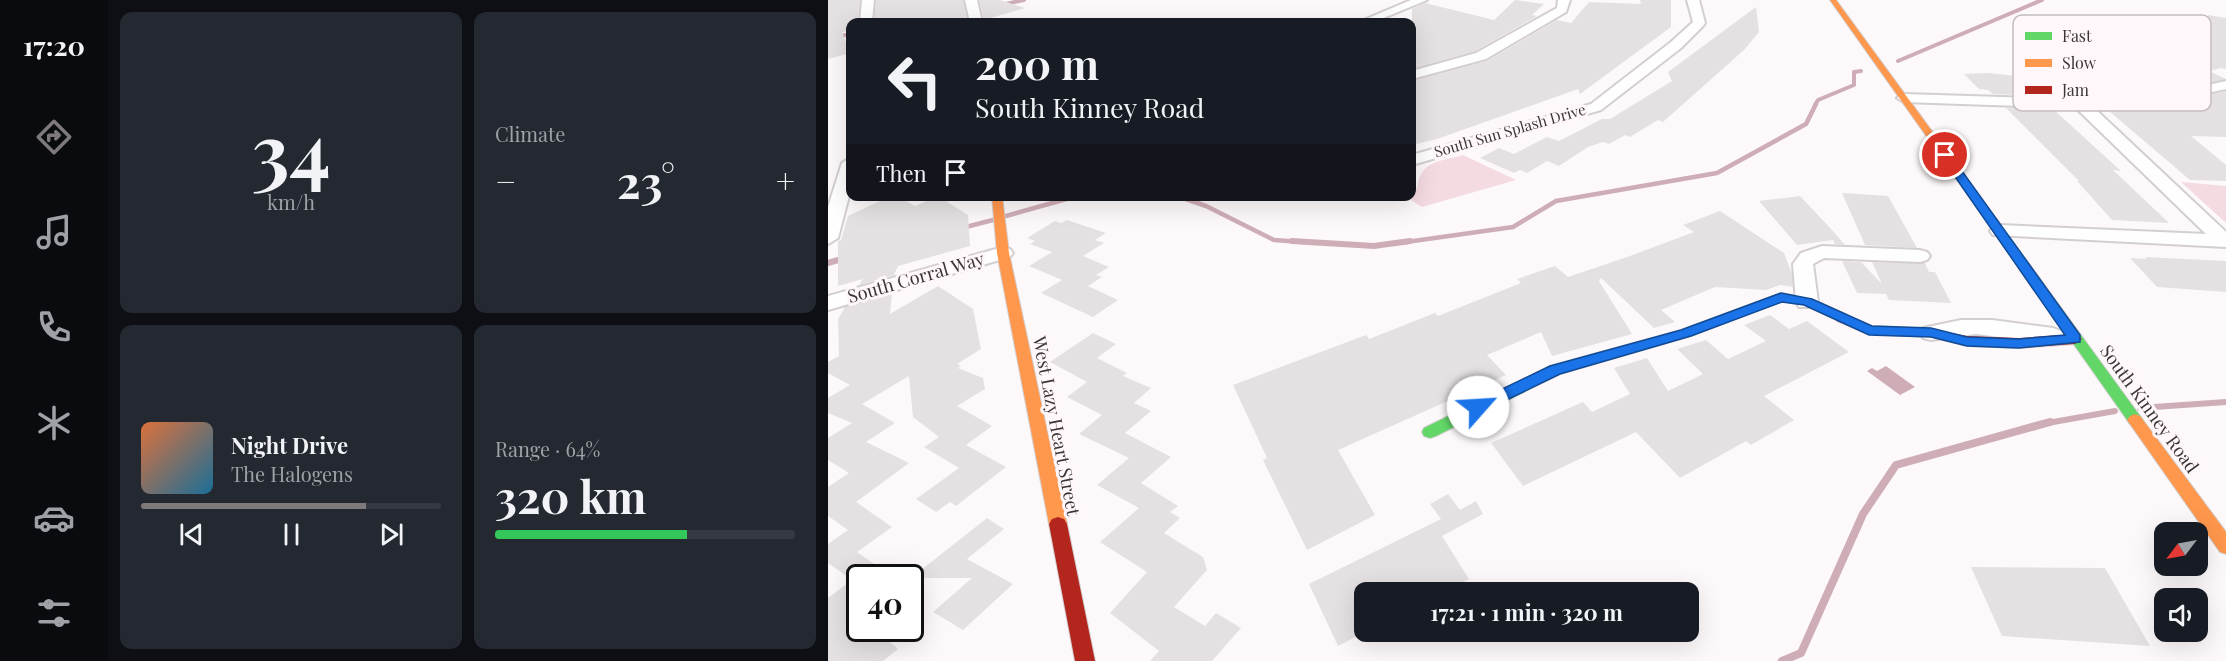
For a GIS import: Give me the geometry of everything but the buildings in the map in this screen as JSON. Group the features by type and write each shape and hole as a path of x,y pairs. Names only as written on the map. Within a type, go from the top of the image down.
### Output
{"main road":[{"name":"South Kinney Road","path":"1833,0 2226,546"},
{"name":"West Lazy Heart Street","path":"998,201 1003,253 1085,661"},
{"path":"1430,432 1555,370 1686,333 1781,297 1807,302 1869,330 1931,333"}],"street":[{"path":"866,18 868,0"},
{"path":"971,0 975,18"},
{"path":"1375,18 1421,0"},
{"path":"1416,74 1481,56 1562,10 1564,0"},
{"name":"South Sun Splash Drive","path":"1416,159 1596,107 1676,45 1699,23 1693,0"},
{"path":"2211,88 2226,85"},
{"path":"1904,98 2013,101"},
{"path":"2088,111 2225,241"},
{"path":"828,238 846,177"},
{"path":"2000,231 2225,241"},
{"path":"1807,302 1803,264 1808,257 1822,252 1920,256"},
{"name":"South Corral Way","path":"828,303 1003,253"},
{"path":"1931,333 1952,327 2007,329 2075,339"}],"shaded area":[{"path":"1463,155 1516,180 1422,207 1412,201 1416,201 1419,179 1427,167 1439,161"},
{"path":"2181,182 2226,186 2226,223"},
{"path":"1886,366 1915,387 1900,395 1867,371 1872,368 1877,371"}],"waterway":[{"path":"1001,5 1024,0"},
{"path":"1898,61 2042,0"},
{"path":"828,39 846,35"},
{"path":"1815,105 1818,100 1854,85 1854,72 1861,71"},
{"path":"1399,243 1513,227 1556,201 1717,173 1806,124 1816,104"},
{"path":"1006,216 1059,201"},
{"path":"1192,201 1274,240 1317,243"},
{"path":"962,228 993,220"},
{"path":"1292,241 1374,246 1410,241"},
{"path":"828,263 845,258"},
{"path":"2140,408 2226,402"},
{"path":"2044,424 2115,411"},
{"path":"2044,424 2050,422"},
{"path":"1782,661 1801,653 1863,514 1896,465 2044,424"}],"traffic: fast":[{"path":"1982,207 2135,420"},
{"path":"1430,432 1555,370 1686,333 1781,297 1807,302 1842,318"}],"traffic: slow":[{"path":"1833,0 1982,207"},
{"path":"998,201 1003,253 1058,524"},
{"path":"2135,420 2226,546"}],"traffic: jam":[{"path":"1842,318 1869,330 1931,333 1967,341 2019,343 2075,339"},
{"path":"1058,524 1085,661"}],"route":[{"path":"1478,407 1555,370 1686,333 1781,297 1807,302 1869,330 1931,333 1967,341 2019,343 2075,339 1945,155"}]}
